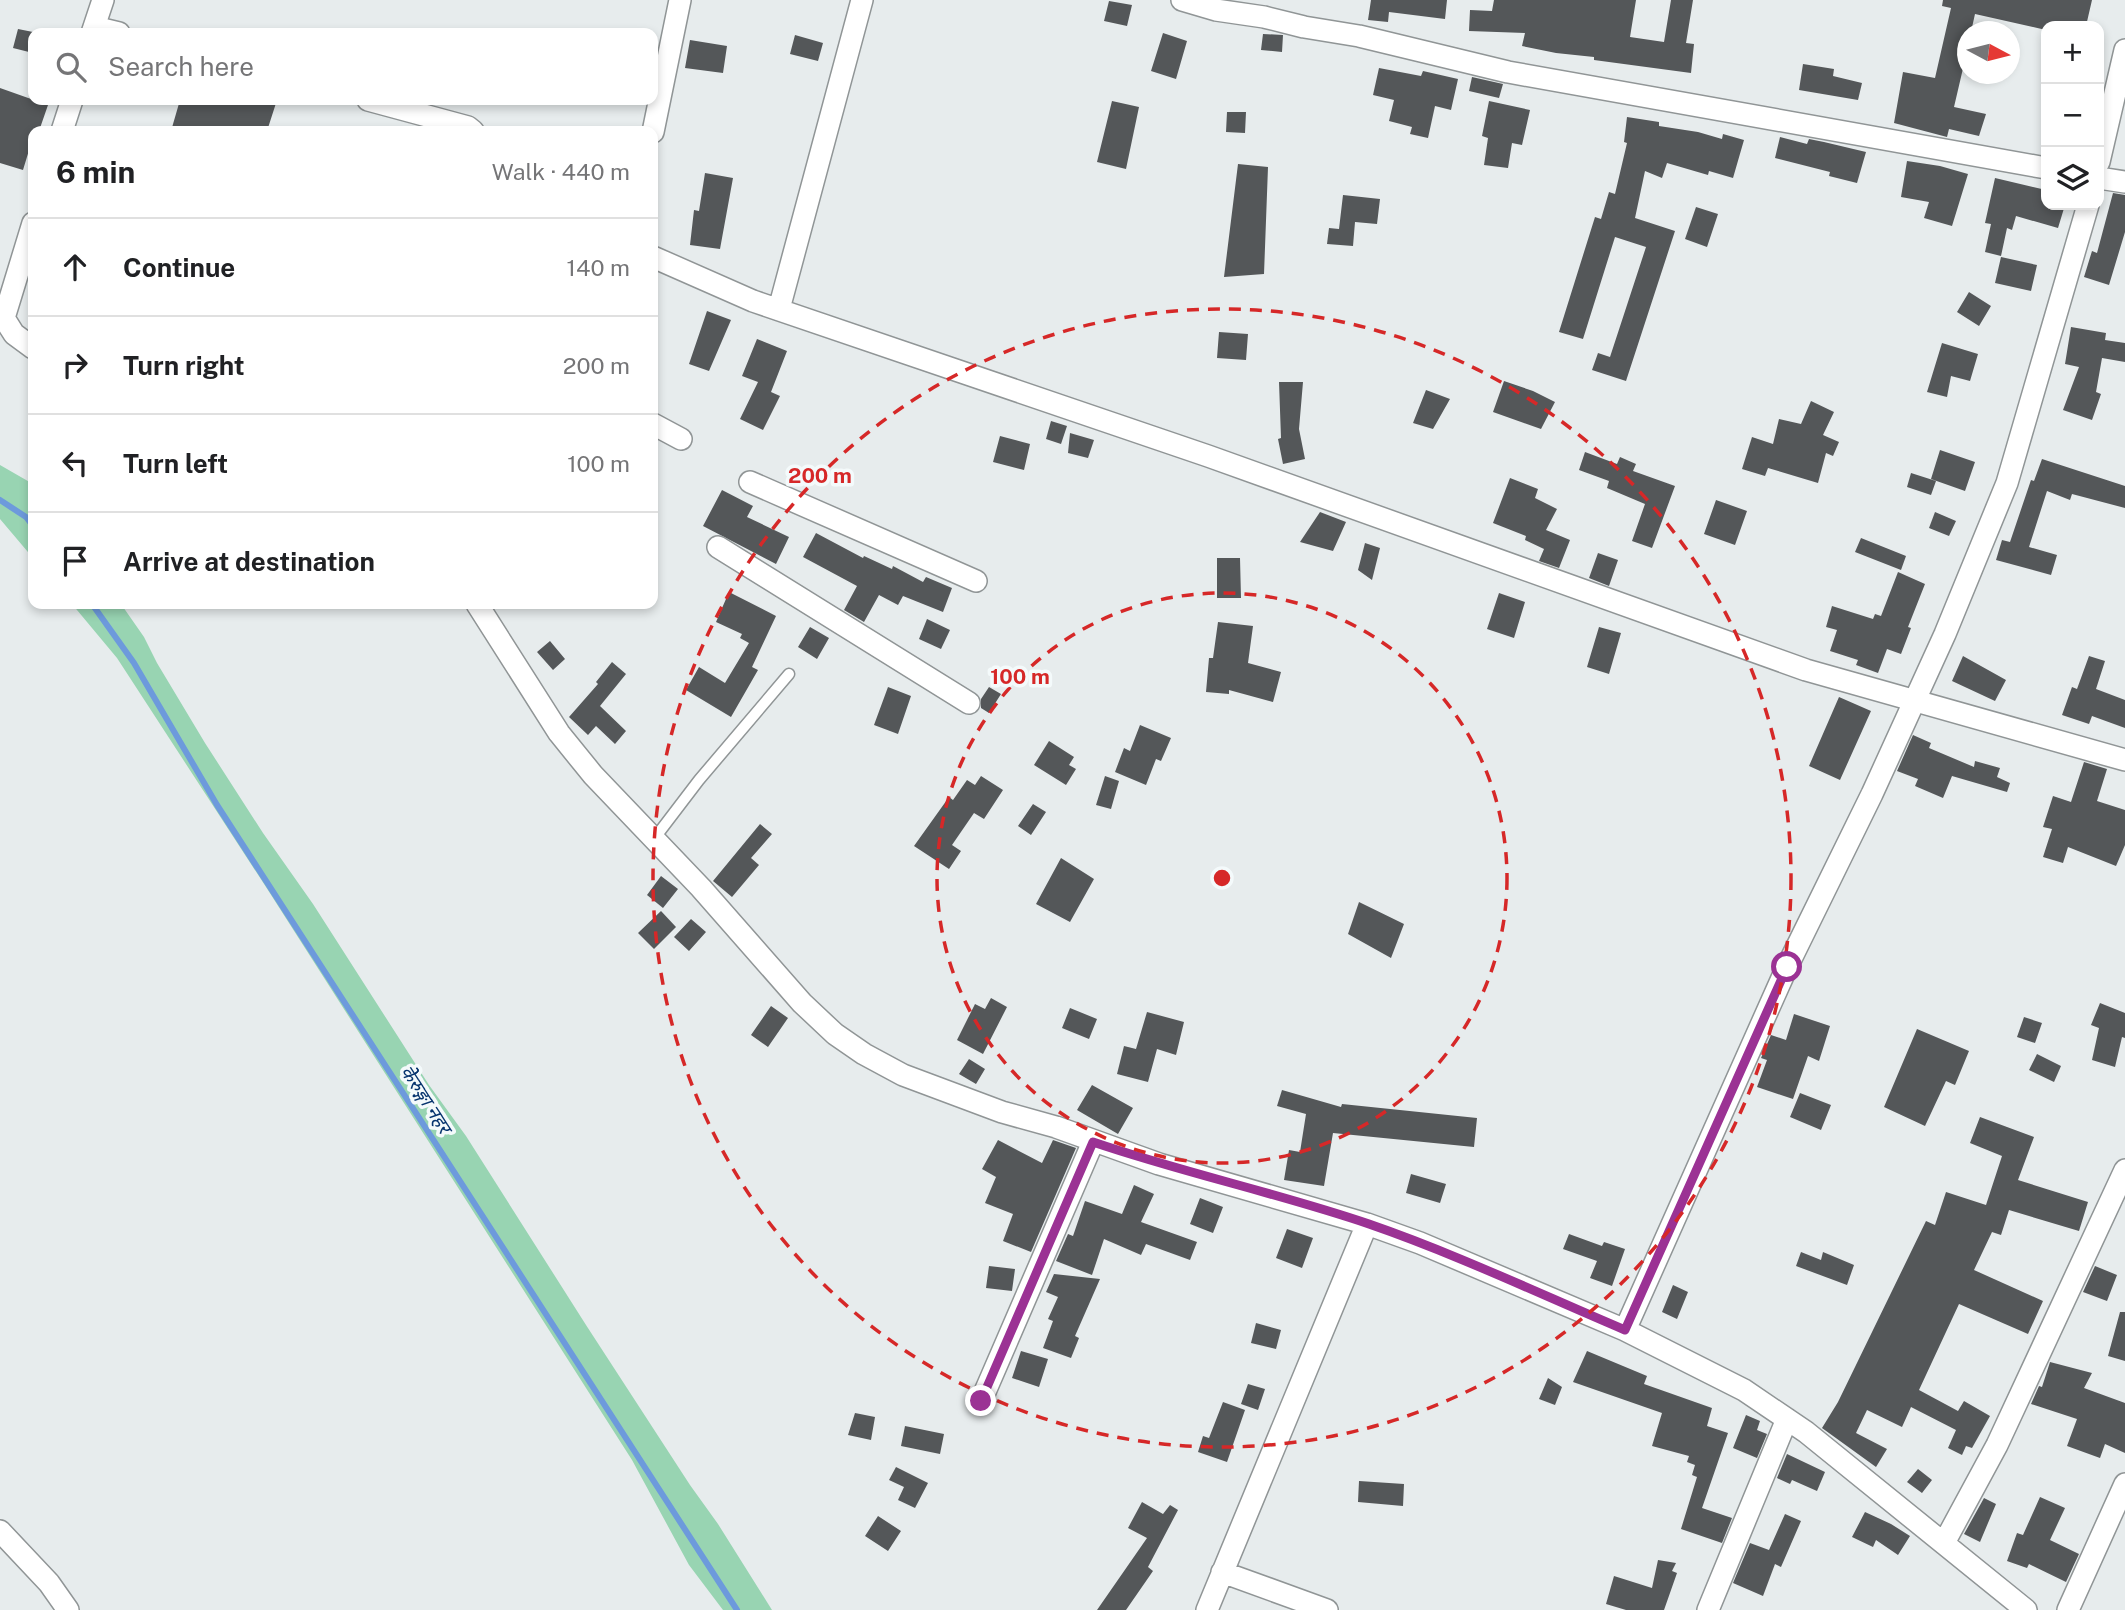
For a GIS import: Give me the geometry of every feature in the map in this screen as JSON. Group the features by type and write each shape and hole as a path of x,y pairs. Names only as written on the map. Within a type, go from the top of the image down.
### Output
{"street":[{"path":"94,28 103,0"},
{"path":"654,126 680,0"},
{"path":"779,309 862,0"},
{"path":"1182,0 1216,10 1265,9 1359,36 1508,72 2041,167"},
{"path":"2102,147 2125,50"},
{"path":"64,126 70,105"},
{"path":"387,105 464,126"},
{"path":"2104,179 2125,183"},
{"path":"1625,1330 1787,967 1872,794 1945,634 2007,483 2087,210"},
{"path":"28,238 2,317 14,334 28,344"},
{"path":"658,259 753,301 1352,507 1806,670 2125,760"},
{"path":"658,427 681,439"},
{"path":"750,482 976,582"},
{"path":"718,547 969,703"},
{"path":"480,609 559,733 593,775 802,1003 844,1041 903,1075 1159,1164 1367,1224 1420,1243 1625,1330 1744,1390 1787,1419 2026,1610"},
{"path":"981,1401 1093,1142"},
{"path":"1944,1543 1997,1445 2125,1170"},
{"path":"1207,1610 1367,1224"},
{"path":"1708,1610 1787,1419"},
{"path":"2067,1610 2125,1484"},
{"path":"0,1531 49,1583 68,1610"},
{"path":"1222,1572 1327,1610"}],"lane":[{"path":"653,839 789,674"}],"green space":[{"path":"0,465 28,481 28,552 0,519"},
{"path":"76,609 124,609 144,637 205,743 263,833 313,904 429,1085 466,1136 772,1610 723,1610 689,1565 632,1460 117,658"}],"building":[{"path":"1371,0 1447,0 1445,19 1389,12 1388,22 1368,20"},
{"path":"1494,0 1636,0 1630,37 1664,42 1671,0 1693,0 1686,43 1694,44 1691,73 1594,60 1594,57 1522,46 1525,33 1469,31 1470,10 1492,11"},
{"path":"1943,0 2092,0 2087,21 2041,21 2041,29 2020,24 2020,21 2006,21 1975,14 1973,21 1957,21 1957,84 1959,84 1954,107 1986,114 1979,136 1949,129 1947,137 1894,123 1903,72 1935,78 1951,8 1942,6"},
{"path":"1109,1 1132,5 1127,26 1104,21"},
{"path":"18,29 28,31 28,52 13,48"},
{"path":"1163,33 1187,41 1176,79 1151,71"},
{"path":"1263,34 1283,35 1282,52 1261,50"},
{"path":"795,35 823,43 818,61 790,54"},
{"path":"690,40 727,46 723,73 685,68"},
{"path":"1803,64 1834,69 1833,76 1862,83 1858,100 1799,90"},
{"path":"1379,68 1421,76 1423,71 1458,79 1451,110 1435,106 1428,138 1410,134 1412,127 1389,121 1394,100 1373,95"},
{"path":"1472,77 1503,84 1499,98 1469,91"},
{"path":"0,88 28,98 28,105 48,105 41,126 28,126 28,154 23,170 0,163"},
{"path":"1112,101 1139,107 1126,169 1097,162"},
{"path":"1489,101 1530,110 1522,145 1512,143 1508,168 1484,165 1488,138 1482,136"},
{"path":"179,105 275,105 269,126 172,126"},
{"path":"1227,112 1246,112 1245,133 1226,132"},
{"path":"1627,117 1659,122 1659,126 1722,139 1723,134 1744,140 1733,178 1709,171 1708,175 1667,163 1662,178 1645,171 1635,218 1675,231 1626,381 1592,370 1598,353 1610,357 1646,247 1615,237 1583,339 1559,332 1595,217 1601,219 1609,192 1615,194 1627,143 1624,142"},
{"path":"1780,137 1807,144 1809,139 1866,152 1857,183 1829,176 1830,172 1775,158"},
{"path":"1907,161 1968,174 1952,226 1924,218 1929,202 1901,197"},
{"path":"1238,164 1268,167 1264,274 1224,277"},
{"path":"705,173 733,178 720,249 690,245 694,210 699,211"},
{"path":"1995,178 2041,189 2041,210 2063,210 2058,228 2016,216 2012,230 2007,228 2001,256 1985,252 1991,224 1985,223"},
{"path":"2113,193 2125,195 2125,232 2109,285 2084,277 2092,251 2097,253"},
{"path":"1343,195 1380,199 1377,224 1355,222 1353,246 1327,244 1329,228 1339,229"},
{"path":"1696,207 1718,214 1707,247 1685,239"},
{"path":"2001,257 2037,265 2031,291 1995,283"},
{"path":"1969,292 1991,306 1979,326 1957,312"},
{"path":"707,311 731,320 709,371 689,364"},
{"path":"2071,327 2106,333 2105,340 2125,343 2125,362 2102,358 2096,392 2101,394 2092,420 2063,410 2079,367 2065,364"},
{"path":"1219,332 1248,334 1246,360 1217,358"},
{"path":"757,339 787,351 771,392 780,396 763,430 740,419 758,382 742,376"},
{"path":"1942,343 1978,354 1970,381 1951,376 1947,397 1927,392"},
{"path":"1504,381 1555,402 1541,429 1493,412"},
{"path":"1279,382 1303,382 1299,429 1305,459 1283,464 1278,439 1281,438"},
{"path":"1426,390 1450,399 1433,429 1413,423"},
{"path":"1811,401 1834,412 1823,435 1839,442 1833,456 1826,453 1818,483 1768,468 1765,476 1742,469 1752,437 1773,444 1779,419 1801,424"},
{"path":"1051,421 1067,426 1061,444 1046,439"},
{"path":"1070,433 1094,440 1088,458 1068,453"},
{"path":"1000,436 1030,444 1024,470 993,462"},
{"path":"1940,450 1975,462 1965,491 1931,479"},
{"path":"1585,452 1617,464 1620,457 1636,464 1633,471 1675,486 1652,548 1632,541 1645,504 1607,488 1609,481 1579,470"},
{"path":"2042,459 2125,486 2125,508 2072,494 2070,500 2047,491 2029,547 2057,555 2051,575 1996,560 2002,540 2010,542 2031,480 2034,481"},
{"path":"1911,473 1936,481 1931,495 1907,487"},
{"path":"1510,478 1538,489 1535,498 1557,509 1546,530 1570,540 1559,568 1539,561 1544,549 1525,540 1526,536 1493,523"},
{"path":"722,490 753,506 747,517 789,537 776,564 703,526"},
{"path":"1716,500 1747,511 1735,545 1704,534"},
{"path":"1320,512 1346,522 1333,551 1300,542"},
{"path":"1935,512 1956,521 1949,536 1929,528"},
{"path":"816,533 863,558 864,556 892,569 893,566 923,582 926,577 952,588 943,612 903,596 898,605 879,595 864,622 844,610 857,586 803,557"},
{"path":"1861,538 1906,556 1901,570 1855,552"},
{"path":"1365,543 1380,548 1372,580 1358,570"},
{"path":"1598,553 1618,560 1609,586 1589,578"},
{"path":"1217,558 1240,558 1241,598 1217,598"},
{"path":"1898,572 1925,584 1908,627 1911,628 1901,654 1887,649 1878,673 1856,665 1858,660 1830,651 1837,630 1826,627 1832,606 1873,619 1875,614 1881,616"},
{"path":"729,592 776,616 752,667 758,670 731,717 686,690 699,667 725,683 749,643 740,638 742,634 716,622"},
{"path":"1499,593 1525,602 1514,638 1487,629"},
{"path":"927,619 950,630 941,649 919,639"},
{"path":"1218,622 1253,626 1248,663 1281,672 1273,702 1229,690 1229,694 1206,692 1209,658 1213,658"},
{"path":"810,627 829,638 817,659 798,647"},
{"path":"1599,627 1621,633 1609,674 1587,667"},
{"path":"550,641 565,659 553,670 537,652"},
{"path":"1963,656 2006,680 1995,701 1952,681"},
{"path":"2089,656 2105,661 2096,689 2125,700 2125,728 2092,716 2089,724 2062,715 2072,687 2077,689"},
{"path":"612,662 626,674 600,706 626,731 615,744 596,726 588,735 569,717 598,684 596,682"},
{"path":"888,687 911,696 898,734 874,725"},
{"path":"989,687 1001,694 989,713 981,708 981,699"},
{"path":"1839,697 1871,711 1840,780 1809,766"},
{"path":"1140,725 1171,738 1161,761 1156,759 1146,785 1115,772 1124,748 1130,751"},
{"path":"1913,735 1931,743 1929,748 1974,767 1975,761 2000,768 1997,777 2010,783 2007,792 1952,776 1943,798 1915,786 1918,779 1897,771"},
{"path":"1049,741 1074,757 1069,765 1076,769 1066,785 1034,765"},
{"path":"2084,762 2107,769 2097,801 2125,810 2125,845 2116,866 2068,847 2063,863 2043,857 2052,829 2043,827 2053,796 2071,802"},
{"path":"981,776 1003,790 984,819 974,813 952,845 961,851 949,869 914,846 949,797 953,800 967,780 975,785"},
{"path":"1105,776 1119,781 1111,809 1096,805"},
{"path":"1033,804 1046,812 1031,835 1018,826"},
{"path":"760,824 772,834 751,858 759,865 732,897 713,881"},
{"path":"1061,858 1094,879 1070,922 1036,904"},
{"path":"661,876 678,889 663,908 647,895"},
{"path":"1359,902 1404,924 1391,958 1348,934"},
{"path":"661,911 676,927 654,949 638,933"},
{"path":"691,919 706,932 689,951 674,937"},
{"path":"991,998 1007,1007 983,1054 957,1040 975,1004 985,1009"},
{"path":"2100,1003 2125,1013 2125,1038 2122,1037 2115,1067 2092,1060 2099,1028 2091,1025"},
{"path":"771,1006 788,1018 768,1047 751,1035"},
{"path":"1070,1008 1097,1019 1089,1039 1062,1028"},
{"path":"1147,1012 1184,1022 1176,1055 1157,1049 1148,1082 1117,1074 1124,1046 1136,1049"},
{"path":"1794,1014 1830,1026 1819,1061 1808,1056 1793,1099 1757,1087 1767,1060 1761,1058 1771,1035 1786,1040"},
{"path":"2024,1017 2042,1023 2035,1043 2017,1037"},
{"path":"1917,1029 1969,1051 1955,1085 1946,1081 1925,1126 1884,1107"},
{"path":"2037,1054 2061,1066 2054,1082 2029,1070"},
{"path":"969,1059 985,1069 976,1084 959,1074"},
{"path":"1092,1085 1133,1108 1118,1134 1077,1110"},
{"path":"1282,1090 1341,1107 1342,1104 1477,1118 1474,1147 1333,1133 1324,1186 1284,1180 1289,1150 1300,1152 1306,1114 1277,1106"},
{"path":"1800,1093 1831,1105 1821,1130 1790,1117"},
{"path":"1980,1117 2034,1137 2018,1180 2088,1202 2079,1231 2009,1210 2001,1235 1992,1232 1974,1270 2043,1301 2028,1334 1959,1304 1919,1390 1958,1411 1964,1401 1990,1416 1972,1448 1966,1446 1962,1455 1948,1448 1956,1430 1911,1407 1902,1427 1867,1410 1856,1433 1887,1449 1876,1467 1822,1428 1838,1402 1926,1221 1935,1225 1946,1192 1986,1205 2002,1156 1970,1143"},
{"path":"998,1140 1042,1163 1053,1140 1076,1148 1031,1252 1003,1241 1013,1214 985,1203 996,1177 982,1169"},
{"path":"1411,1174 1446,1184 1440,1203 1406,1193"},
{"path":"1134,1185 1154,1194 1141,1222 1197,1242 1190,1260 1146,1244 1141,1255 1104,1239 1092,1275 1056,1261 1068,1234 1073,1236 1085,1201 1122,1214"},
{"path":"1200,1198 1223,1207 1213,1233 1190,1224"},
{"path":"1287,1229 1313,1238 1302,1268 1276,1258"},
{"path":"1569,1234 1602,1246 1604,1242 1625,1249 1612,1286 1590,1278 1597,1261 1563,1249"},
{"path":"1801,1252 1821,1260 1823,1252 1854,1265 1847,1285 1796,1266"},
{"path":"989,1266 1015,1269 1012,1291 986,1288"},
{"path":"2095,1266 2117,1275 2107,1301 2083,1292"},
{"path":"1054,1274 1100,1279 1075,1336 1079,1338 1071,1358 1043,1348 1053,1321 1048,1319 1058,1297 1046,1292"},
{"path":"1673,1285 1688,1292 1677,1319 1662,1312"},
{"path":"2120,1312 2125,1312 2125,1361 2108,1356"},
{"path":"1256,1323 1281,1330 1276,1349 1251,1343"},
{"path":"1021,1351 1048,1359 1039,1387 1012,1378"},
{"path":"1587,1351 1647,1376 1644,1384 1712,1408 1707,1426 1728,1433 1702,1508 1732,1518 1722,1543 1681,1529 1697,1477 1692,1475 1695,1465 1687,1462 1689,1456 1652,1446 1662,1413 1573,1382"},
{"path":"2050,1362 2092,1373 2084,1388 2125,1403 2125,1453 2105,1444 2100,1458 2067,1446 2077,1419 2031,1404 2039,1386 2042,1387"},
{"path":"1548,1378 1562,1387 1555,1405 1539,1399"},
{"path":"1248,1384 1265,1389 1258,1410 1241,1404"},
{"path":"1223,1402 1245,1410 1227,1462 1198,1452 1203,1436 1209,1438"},
{"path":"855,1413 875,1417 871,1440 848,1435"},
{"path":"1746,1415 1760,1421 1757,1430 1767,1434 1757,1458 1733,1448"},
{"path":"905,1426 944,1434 940,1454 901,1446"},
{"path":"1787,1454 1825,1472 1817,1491 1792,1480 1790,1484 1777,1478"},
{"path":"896,1467 928,1483 915,1508 898,1500 904,1487 889,1480"},
{"path":"1918,1469 1932,1480 1922,1493 1907,1482"},
{"path":"1359,1481 1404,1484 1403,1506 1358,1502"},
{"path":"2040,1497 2065,1508 2050,1540 2079,1554 2066,1582 2029,1564 2027,1568 2007,1561 2017,1533 2023,1535"},
{"path":"1984,1498 1996,1504 1980,1542 1964,1534"},
{"path":"1142,1502 1163,1514 1170,1505 1178,1510 1148,1567 1153,1571 1126,1610 1097,1610 1147,1538 1128,1528"},
{"path":"1865,1512 1910,1536 1898,1555 1876,1540 1873,1547 1852,1537"},
{"path":"1785,1514 1801,1521 1781,1567 1775,1564 1763,1596 1733,1583 1750,1543 1769,1550"},
{"path":"878,1516 901,1531 888,1551 865,1536"},
{"path":"1658,1560 1676,1563 1672,1571 1677,1573 1664,1610 1626,1610 1606,1604 1614,1576 1652,1588"}],"waterway":[{"name":"केेरुङ्गा नहर","path":"0,500 28,520"},
{"name":"केेरुङ्गा नहर","path":"96,609 134,663 217,805 737,1610"}],"route":[{"path":"981,1401 1093,1142 1159,1164 1367,1224 1420,1243 1625,1330 1787,967"}]}
